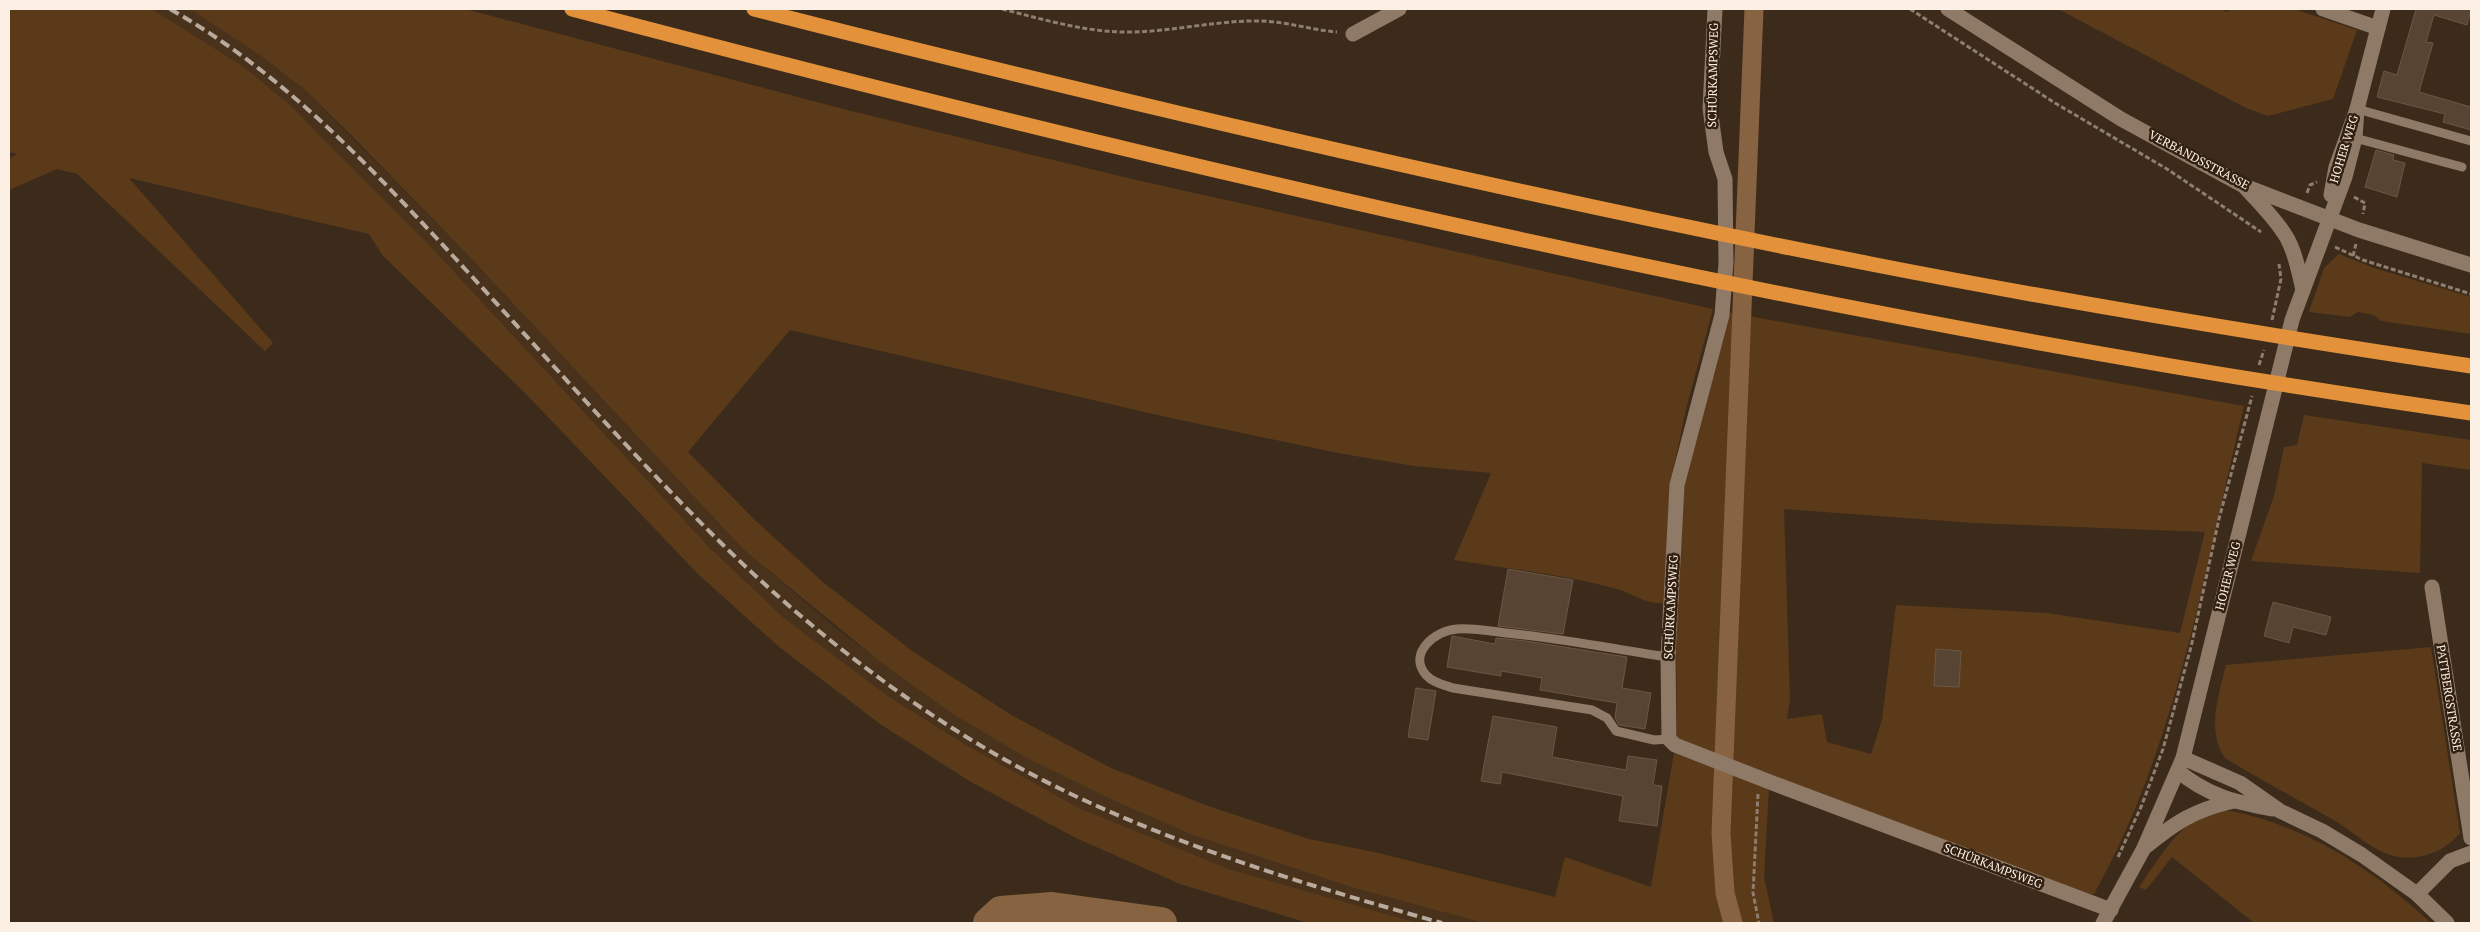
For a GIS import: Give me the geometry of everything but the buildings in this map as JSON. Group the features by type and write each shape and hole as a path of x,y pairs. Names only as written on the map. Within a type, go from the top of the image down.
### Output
{"highway":[{"path":"572,9 854,83 1238,176 1685,273 1966,330 2324,392 2471,412"},
{"path":"754,9 874,41 1269,134 1795,249 2002,288 2233,328 2471,366"}],"street":[{"path":"1353,34 1399,9"},
{"name":"SCHÜRKAMPSWEG","path":"1715,9 1710,108 1716,152 1725,179 1726,263 1722,315 1677,485 1668,657 1669,739 1675,745 1709,759 2107,917"},
{"name":"VERBANDSSTRASSE","path":"1948,9 2121,119 2242,185 2329,219 2427,253 2471,265"},
{"path":"2323,9 2378,28"},
{"name":"HOHER WEG","path":"2329,219 2336,167 2357,109 2383,9"},
{"name":"HOHER WEG","path":"2107,917 2144,848 2180,764 2270,400 2292,320 2345,177 2355,138 2357,109"},
{"path":"2242,185 2275,221 2287,239 2295,258 2303,290"},
{"name":"PATTBERGSTRASSE","path":"2432,587 2471,838"},
{"path":"2180,764 2196,786 2234,801 2280,811"},
{"path":"2180,764 2240,783 2280,811 2322,831 2362,855 2417,894 2447,923"},
{"path":"2144,848 2175,823 2206,808 2234,801"},
{"path":"2417,894 2450,861 2471,853"}],"lane":[{"path":"2357,109 2471,141"},
{"path":"2355,138 2462,167"},
{"path":"1668,657 1534,636 1457,629 1431,637 1423,650 1422,662 1426,675 1436,682 1453,688 1592,710 1607,718 1616,731 1654,740 1669,739"}],"path":[{"path":"1002,9 1088,31 1134,32 1231,22 1262,21 1353,34"},
{"path":"2270,326 2281,279 2278,262"},
{"path":"2258,371 2265,344"},
{"path":"2118,858 2141,807 2163,749 2191,647 2219,519 2254,389"},
{"path":"1759,778 1754,893 1759,923"}],"shaded area":[{"path":"9,9 152,9 244,67 291,106 433,249 709,547 784,618 888,696 961,742 1079,808 1229,869 1418,923 1308,923 1180,884 1076,838 971,782 880,724 778,646 698,574 525,393 383,256 369,234 129,178 273,343 265,351 77,174 57,169 9,190 9,159 17,154 9,152"},
{"path":"152,9 190,9 261,56 304,89 464,251 744,550 839,631 951,713 1025,757 1108,798 1190,834 1354,888 1484,923 1418,923 1229,869 1079,808 961,742 888,696 784,618 709,547 433,249 291,106 244,67"},
{"path":"190,9 465,9 851,111 1132,179 1713,309 1686,409 1670,485 1663,603 1650,602 1617,589 1577,579 1454,560 1491,473 1414,466 1338,453 1166,417 790,330 688,452 755,520 824,583 915,653 1013,716 1111,768 1208,806 1309,839 1374,852 1555,897 1565,857 1651,887 1674,753 1769,788 1764,877 1774,923 1484,923 1354,888 1190,834 1108,798 1025,757 951,713 878,660 744,550 464,251 304,89 261,56"},
{"path":"2058,9 2219,9 2228,12 2229,9 2294,9 2357,30 2333,99 2268,116 2246,108"},
{"path":"2339,254 2374,268 2471,297 2471,334 2381,321 2374,315 2358,312 2350,317 2309,312 2324,268"},
{"path":"1727,312 2244,406 2186,656 2168,717 2147,778 2123,837 2094,894 2086,894 1677,739 1676,646 1683,485","holes":["1784,509 1973,523 2205,532 2180,633 2047,613 1896,605 1882,720 1871,754 1827,742 1822,714 1787,719 1790,699"]},
{"path":"2304,415 2471,440 2471,470 2422,463 2420,573 2251,561 2274,496 2284,447 2297,445"},
{"path":"2431,647 2460,833 2448,845 2433,853 2408,858 2382,852 2335,821 2225,758 2219,747 2216,736 2216,712 2226,665"},
{"path":"2231,811 2259,818 2286,828 2313,839 2338,853 2387,886 2431,923 2254,923 2172,857 2146,890 2139,887 2162,854 2190,823 2212,812"}],"waterway":[{"path":"1733,923 1725,893 1721,833 1754,9"},
{"path":"989,923 1001,912 1052,908 1161,923"}],"railway":[{"path":"170,9 249,61 321,121 388,187 619,437 721,543 803,618 893,688 939,720 1036,777 1129,820 1173,838 1262,869 1442,923"}]}
